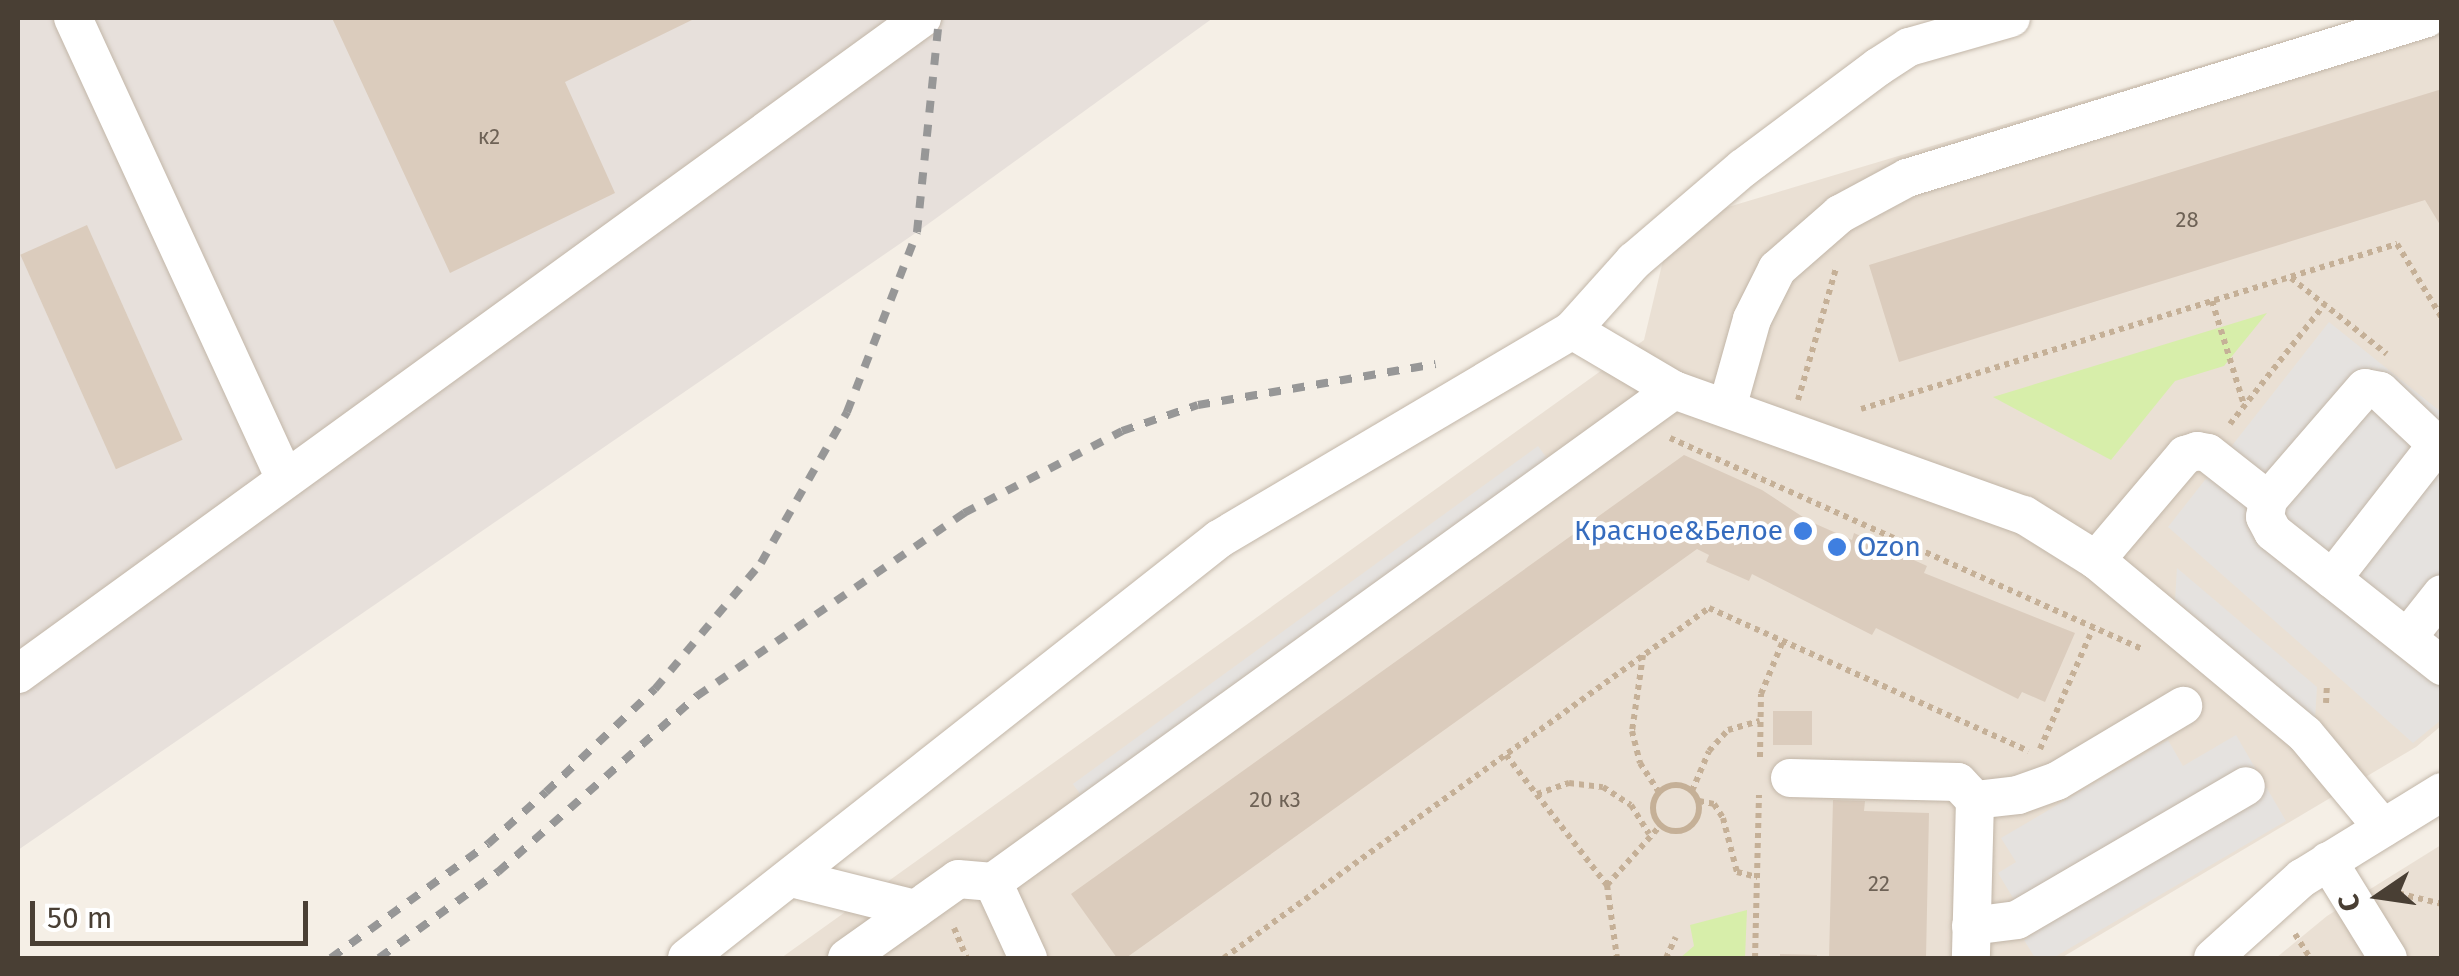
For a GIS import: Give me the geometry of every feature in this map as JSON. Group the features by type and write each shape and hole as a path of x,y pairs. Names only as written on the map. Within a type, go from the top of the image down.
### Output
{"street":[{"path":"73,18 285,479"},
{"path":"18,674 922,18"},
{"path":"686,958 795,879 1219,539 1572,330 1648,250 1878,67 1909,47 2011,18"},
{"path":"1727,408 1752,319 1777,269 1840,214 1907,178 2427,18"},
{"path":"1572,330 1674,390 1980,496 2096,560 2305,734 2384,828"},
{"path":"2332,579 2429,456 2433,440 2426,428 2380,392 2364,388 2268,500 2264,517 2273,532 2332,579 2407,638 2442,666"},
{"path":"850,958 958,879 994,882 1674,390"},
{"path":"2096,560 2186,456 2208,452 2268,500"},
{"path":"2407,638 2442,594"},
{"path":"1975,800 2018,795 2057,781 2183,706"},
{"path":"1790,778 1882,796 1958,782 1975,800 1971,942 2017,920 2246,786"},
{"path":"2213,958 2328,862 2442,792"},
{"path":"2328,862 2388,958"},
{"path":"795,879 915,909"},
{"path":"994,882 1028,958"}],"path":[{"path":"1862,409 2397,244 2442,318"},
{"path":"1789,430 1838,260"},
{"path":"2290,277 2398,363"},
{"path":"2212,301 2245,406"},
{"path":"2208,452 2324,304"},
{"path":"1632,421 2155,655"},
{"path":"1224,958 1710,608 2037,755 2047,755"},
{"path":"2018,795 2094,628"},
{"path":"1643,655 1632,731 1640,764 1659,792"},
{"path":"1692,790 1709,751 1728,730 1760,721"},
{"path":"1506,754 1606,885 1617,958"},
{"path":"1536,794 1569,782 1603,786 1632,805 1649,834"},
{"path":"1669,785 1692,790 1699,801 1694,824 1671,832 1660,826 1654,816 1659,792 1669,785"},
{"path":"1699,801 1714,804 1724,818 1737,872 1757,876"},
{"path":"1606,885 1660,826"},
{"path":"2378,888 2442,904"},
{"path":"2294,931 2310,958"},
{"path":"1666,958 1676,937"}],"shaded area":[{"path":"18,18 1213,18 917,232 18,850"},
{"path":"2360,18 2441,18 2441,726 2416,747 2061,958 781,958 1644,340 1665,252 1698,216"},
{"path":"2329,322 2441,412 2441,720 2413,743 2168,527"},
{"path":"1538,446 1553,467 1088,805 1073,784"},
{"path":"2177,568 2317,687 2315,719 2175,600"},
{"path":"2236,735 2286,821 2053,958 2035,958 2024,940 2034,933 1998,873 2016,862 2001,838 2168,740 2183,766"},
{"path":"2441,845 2441,958 2276,958 2327,916"}],"green space":[{"path":"2267,313 2224,366 2175,381 2111,460 1993,397"},
{"path":"1747,910 1745,958 1680,958 1694,946 1690,925"}],"building":[{"path":"332,18 696,18 565,82 615,193 450,273"},
{"path":"2442,89 2442,228 2425,200 1899,362 1869,265"},
{"path":"87,225 183,440 116,469 20,255"},
{"path":"1684,455 1762,490 1809,521 1852,540 1854,533 1927,566 1924,573 2075,633 2045,702 2022,692 2018,699 1876,628 1872,635 1752,574 1749,581 1706,562 1709,555 1697,549 1126,958 1117,958 1071,894"},
{"path":"1773,711 1812,711 1812,745 1773,745"},
{"path":"1833,800 1865,801 1864,811 1929,813 1926,958 1829,958"},
{"path":"1780,954 1817,955 1817,958 1780,958"}],"railway":[{"path":"331,958 488,844 546,792 655,689 761,563 847,412 917,232 939,18"},
{"path":"379,958 498,872 697,696 964,513 1122,431 1198,405 1435,364"}],"place":[{"name":"Красное&Белое","path":"1803,531"},
{"name":"Ozon","path":"1837,547"}]}
